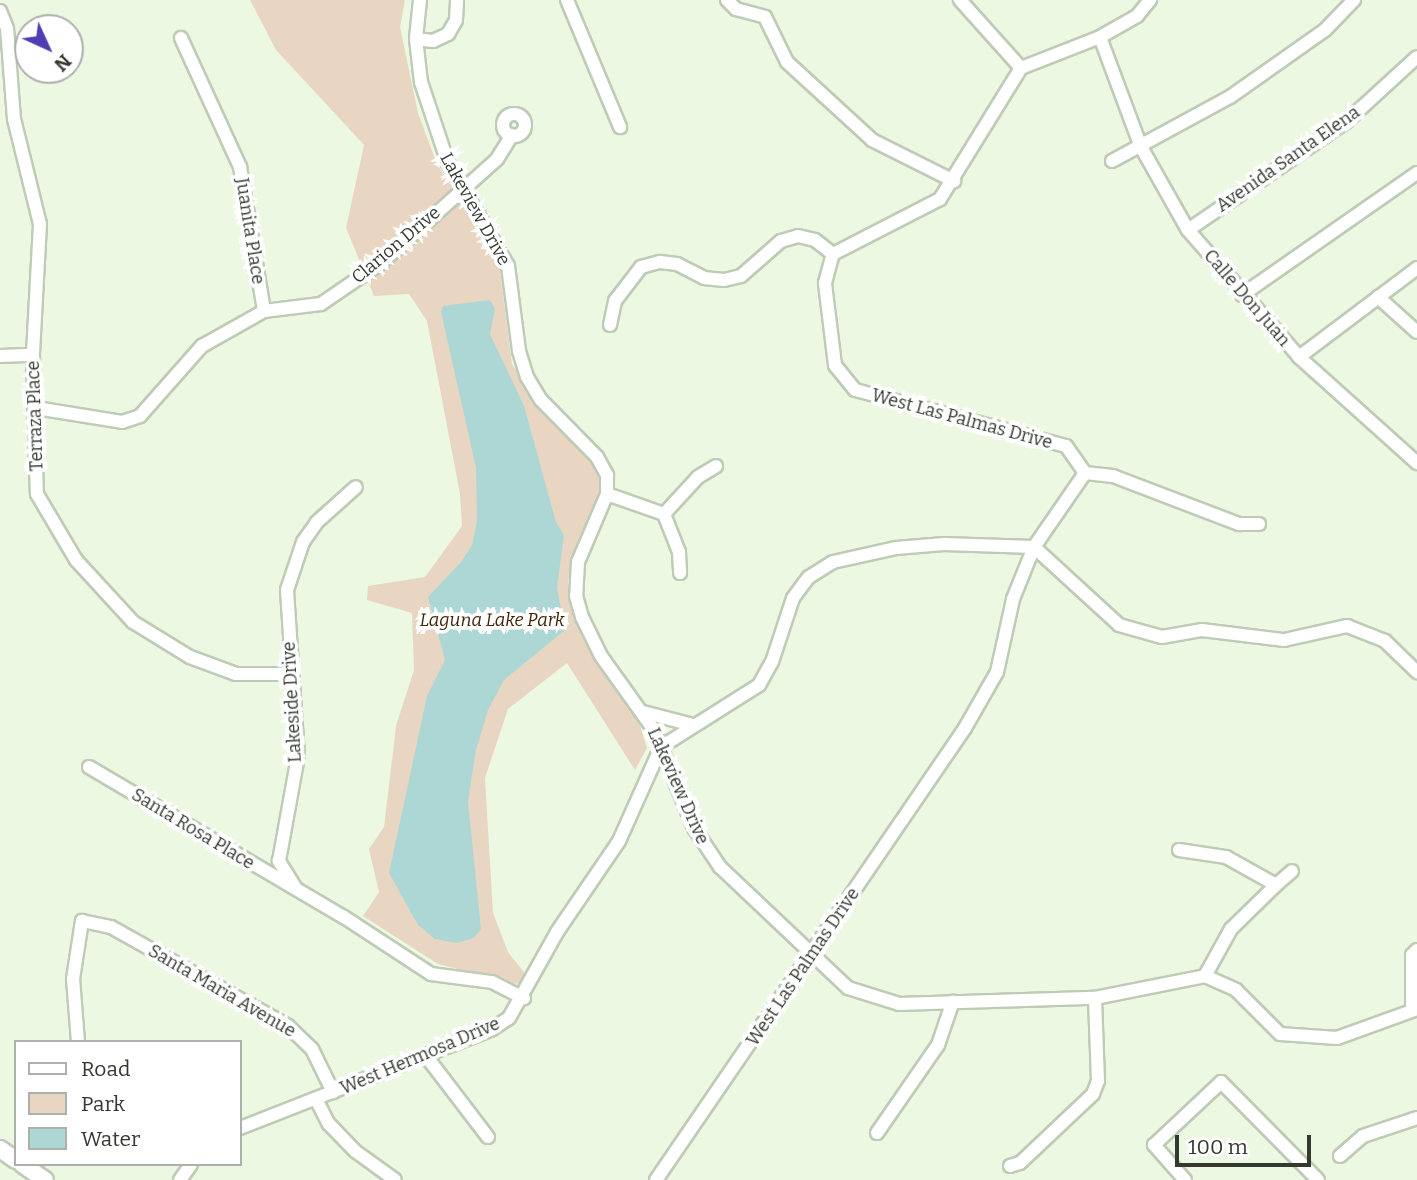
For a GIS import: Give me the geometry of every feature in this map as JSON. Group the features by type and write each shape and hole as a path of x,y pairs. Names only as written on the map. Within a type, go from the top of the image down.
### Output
{"main road":[{"path":"25,1166 45,1180"}],"street":[{"name":"Lakeview Drive","path":"420,0 416,39 421,82 436,135 462,187 508,265 519,351 531,385 602,463 607,494 581,552 576,596 601,656 643,712 661,747 694,828 711,857 811,956 848,988 899,1004 1095,998 1205,976"},
{"path":"416,39 433,41 448,34 456,20 457,0"},
{"path":"567,0 620,127"},
{"path":"727,0 736,9 765,17 787,62 872,140 954,181"},
{"path":"960,0 1021,68"},
{"path":"610,325 615,300 641,267 660,262 677,264 704,278 724,280 741,276 782,241 798,236 815,240 833,254 940,199 954,181 1021,68 1100,37 1137,16 1150,0"},
{"path":"1112,161 1230,97 1325,30 1354,0"},
{"name":"Terraza Place","path":"0,11 7,28 14,119 40,224 33,355 37,494 76,559 133,622 190,657 236,674 291,674"},
{"name":"Calle Don Juan","path":"1100,37 1141,147 1188,230 1242,295 1299,357 1417,463"},
{"name":"Juanita Place","path":"181,38 240,167 264,311"},
{"name":"Avenida Santa Elena","path":"1188,230 1346,122 1417,57"},
{"name":"Clarion Drive","path":"36,408 122,422 140,416 202,346 264,311 321,304 382,262 462,187 498,159 512,135"},
{"path":"1242,295 1417,173"},
{"name":"West Las Palmas Drive","path":"656,1180 965,728 997,672 1013,599 1034,547 1085,473 1066,446 855,390 835,365 833,355 825,284 833,254"},
{"path":"1299,357 1417,268"},
{"path":"1378,297 1417,332"},
{"path":"0,356 33,355"},
{"path":"664,514 698,477 716,466"},
{"path":"1085,473 1113,476 1239,524 1259,524"},
{"name":"Lakeside Drive","path":"356,487 317,522 292,571 286,600 298,756 279,861 298,890 431,974 492,982 524,998"},
{"path":"607,494 664,514 679,552 680,573"},
{"path":"661,747 693,725 732,706 759,685 772,663 793,598 809,577 828,564 896,548 1034,547 1119,625 1162,637 1202,630 1284,640 1347,626 1385,640 1417,672"},
{"path":"643,712 693,725"},
{"name":"West Hermosa Drive","path":"242,1127 497,1026 524,998 557,932 618,841 661,747"},
{"name":"Santa Rosa Place","path":"89,767 298,890"},
{"path":"1179,850 1226,857 1276,885"},
{"path":"1292,871 1231,929 1205,976 1236,990 1280,1034 1337,1038 1414,1010 1412,955 1417,950"},
{"name":"Santa Maria Avenue","path":"78,1040 74,979 82,921 111,927 289,1026 312,1049 333,1092"},
{"path":"1010,1166 1020,1163 1093,1094 1098,1081 1095,998"},
{"path":"877,1133 938,1045 953,1001"},
{"path":"426,1056 488,1137"},
{"path":"1185,1180 1154,1145 1221,1082 1310,1178"},
{"path":"316,1099 329,1124 355,1151 395,1180"},
{"path":"1340,1156 1363,1136 1417,1118"}],"green space":[{"name":"Laguna Lake Park","path":"250,0 405,0 400,27 418,113 437,164 499,262 512,364 544,413 600,471 601,496 572,555 568,585 573,610 609,681 639,722 647,748 635,770 567,663 508,709 485,778 493,913 508,952 527,976 517,984 438,964 363,916 379,892 369,849 384,827 396,726 414,670 412,613 367,600 368,586 425,577 462,526 460,494 427,321 409,294 374,296 346,228 364,145 276,50"}],"water":[{"path":"490,300 495,309 490,334 524,406 556,522 564,535 557,588 565,630 504,680 488,710 476,750 468,801 481,929 474,938 457,943 435,939 418,925 389,873 427,696 445,660 428,597 461,562 472,545 477,521 476,468 441,312 443,306"}]}
